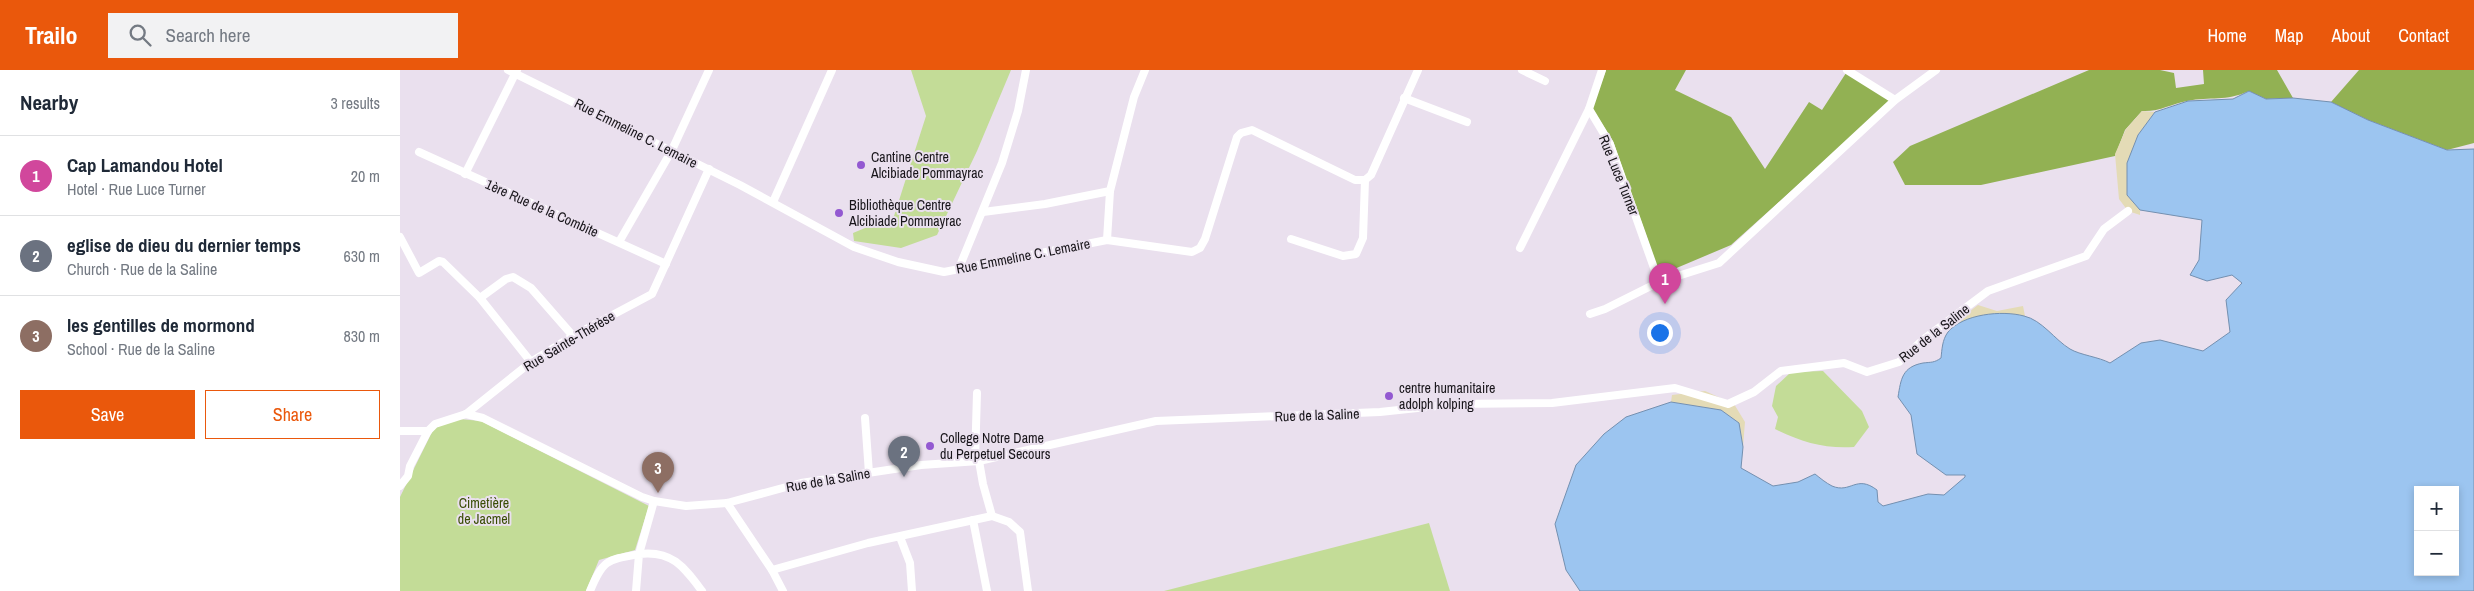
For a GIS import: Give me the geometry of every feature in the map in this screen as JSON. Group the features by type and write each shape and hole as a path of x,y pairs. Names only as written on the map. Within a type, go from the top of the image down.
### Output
{"street":[{"path":"619,242 672,150 709,70"},
{"path":"773,202 832,70"},
{"path":"959,268 1002,163 1018,111 1026,70"},
{"path":"1107,240 1110,191 1134,97 1145,70"},
{"path":"1291,239 1343,256 1356,254 1363,238 1365,180 1370,175 1418,70"},
{"path":"1522,70 1545,81"},
{"path":"1520,248 1589,109 1602,70"},
{"path":"1847,70 1896,100"},
{"path":"1590,314 1605,309 1659,282 1719,263 1896,100 1936,70"},
{"path":"465,174 514,71"},
{"name":"Rue Emmeline C. Lemaire","path":"514,71 672,150 867,252 944,272 1107,240 1192,252 1200,248 1206,239 1237,137 1241,133 1252,130 1355,180 1365,180"},
{"path":"1404,98 1467,122"},
{"name":"Rue Luce Turner","path":"1589,109 1610,144 1659,282"},
{"name":"1ère Rue de la Combite","path":"419,152 666,264"},
{"name":"Rue Sainte-Thérèse","path":"428,431 435,424 466,414 531,362 573,336 652,294 709,170"},
{"path":"983,212 1045,204 1110,191"},
{"name":"Rue de la Saline","path":"466,414 483,418 654,501 686,506 728,503 802,483 869,473 977,461 1156,421 1380,412 1455,404 1552,403 1675,388 1728,404 1754,392 1781,372 1844,363 1867,372 1899,362 1924,339 1988,291 2086,256 2104,229 2128,211"},
{"path":"400,238 419,273 439,261 442,262 480,298 531,362"},
{"path":"480,298 506,278 512,277 531,288 573,336"},
{"path":"977,393 977,461 992,516"},
{"path":"865,418 869,473"},
{"path":"400,432 428,431 410,466 408,476 400,486"},
{"path":"636,591 639,554 654,501"},
{"path":"728,503 772,570 783,591"},
{"path":"772,570 900,537 992,516 1009,522 1020,532 1028,591"},
{"path":"973,520 987,591"},
{"path":"900,537 910,563 912,591"},
{"path":"590,591 600,568 610,561 639,554 657,553 682,564 702,591"}],"green space":[{"path":"911,70 1011,70 977,151 937,235 901,248 854,241 853,233 894,216 926,116"},
{"path":"1606,70 1686,70 1675,90 1731,117 1765,169 1809,102 1822,110 1846,73 1891,101 1731,245 1660,275 1613,141 1592,108"},
{"path":"2089,70 2160,70 2174,73 2176,88 2204,84 2203,70 2277,70 2293,98 2266,99 2249,91 2233,97 2181,102 2165,108 2142,111 2125,130 2115,156 1981,185 1905,185 1893,162 1910,146"},
{"path":"2359,70 2474,70 2474,143 2447,150 2368,120 2331,102"},
{"path":"1823,371 1862,411 1869,427 1854,447 1833,447 1813,444 1775,429 1778,417 1772,406 1776,386 1791,372"},
{"name":"Cimetière de Jacmel","path":"459,419 481,421 649,506 635,550 599,560 586,591 400,591 400,497 435,426"},
{"path":"1429,523 1450,591 1164,591"}],"sand":[{"path":"2142,111 2155,112 2138,135 2127,195 2140,210 2140,215 2128,211 2119,199 2115,154 2126,129"},
{"path":"1978,305 1997,311 2023,306 2025,316 1985,316 1967,322 1948,332 1957,321"},
{"path":"1705,391 1734,404 1745,422 1743,447 1739,423 1721,410 1671,402 1672,395"}],"water":[{"path":"2249,91 2266,99 2293,98 2331,102 2368,120 2447,150 2474,149 2474,591 1580,591 1566,570 1555,524 1576,465 1604,434 1626,417 1671,402 1721,410 1739,423 1743,447 1741,468 1773,486 1798,482 1815,474 1830,485 1839,488 1864,484 1877,490 1878,502 1883,506 1928,494 1944,495 1965,477 1965,475 1946,475 1917,454 1911,415 1898,397 1902,379 1907,371 1916,365 1934,362 1941,358 1946,335 1963,321 1983,315 2005,313 2031,318 2070,349 2110,363 2141,343 2160,340 2203,351 2230,332 2226,300 2242,283 2232,275 2207,281 2190,275 2199,260 2202,220 2140,210 2127,195 2127,163 2138,135 2155,112 2188,101 2233,99"}],"place":[{"name":"Cantine Centre Alcibiade Pommayrac","path":"861,165"},
{"name":"Bibliothèque Centre Alcibiade Pommayrac","path":"839,213"},
{"name":"Cap Lamandou Hotel","path":"1665,304"},
{"name":"centre humanitaire adolph kolping","path":"1389,396"},
{"name":"College Notre Dame du Perpetuel Secours","path":"930,446"},
{"name":"eglise de dieu du dernier temps","path":"904,477"},
{"name":"les gentilles de mormond","path":"658,493"}]}
